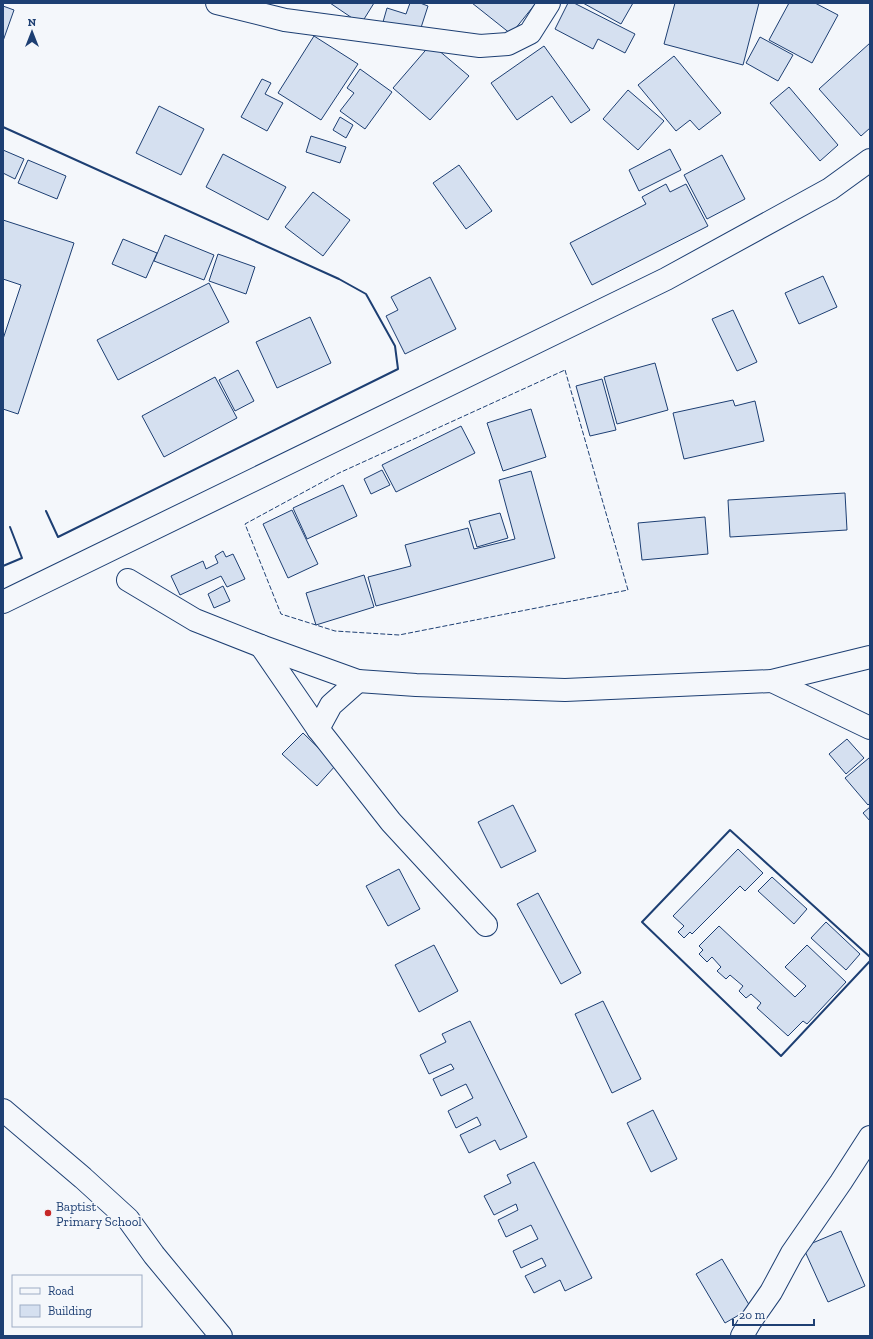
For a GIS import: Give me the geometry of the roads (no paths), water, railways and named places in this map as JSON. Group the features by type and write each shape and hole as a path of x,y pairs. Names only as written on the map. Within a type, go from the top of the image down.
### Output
{"street":[{"path":"217,3 285,20 480,46 508,44 530,34 549,3"},
{"path":"3,602 666,279 830,189 870,160"},
{"path":"128,580 195,620 260,646 358,681 416,686 565,690 772,680 870,657"},
{"path":"260,646 318,729 390,822 486,925"},
{"path":"772,680 870,728"},
{"path":"318,729 331,705 358,681"},
{"path":"3,1110 128,1218 154,1255 221,1336"},
{"path":"742,1336 771,1292 792,1253 870,1137"}],"place":[{"name":"Baptist Primary School","path":"48,1213"}]}
